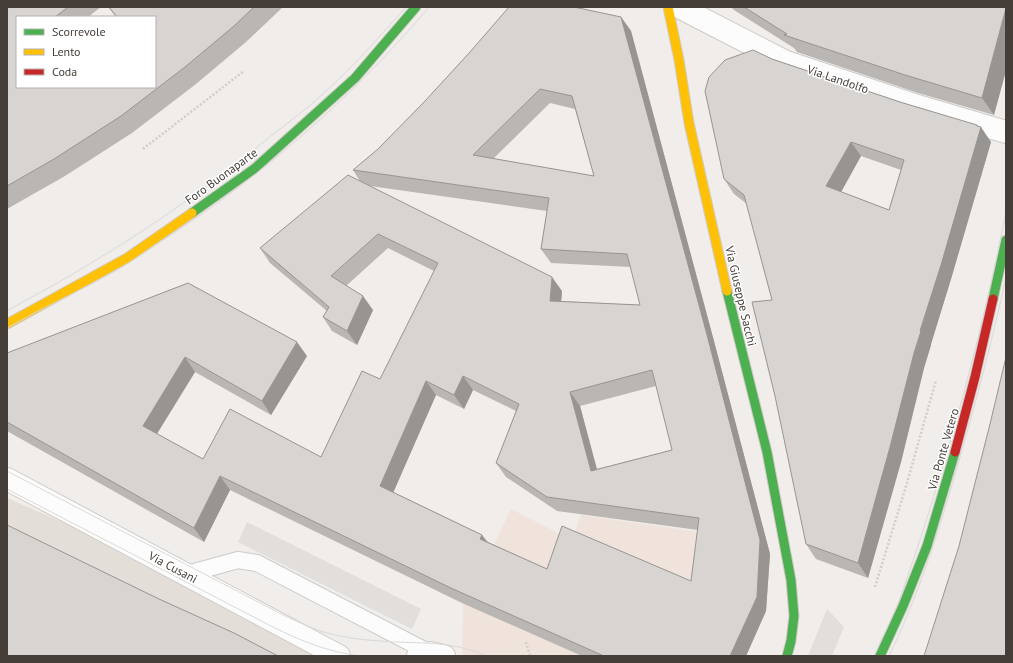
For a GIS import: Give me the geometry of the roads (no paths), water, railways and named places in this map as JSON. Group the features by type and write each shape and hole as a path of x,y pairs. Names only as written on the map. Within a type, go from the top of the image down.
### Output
{"street":[{"name":"Foro Buonaparte","path":"7,324 127,258 254,169 355,78 416,7"},
{"name":"Via Giuseppe Sacchi","path":"668,7 679,60 689,123 731,306 767,452 793,589 794,616 791,641 787,656"},
{"name":"Via Landolfo","path":"679,7 786,62 914,105 1006,132"},
{"name":"Via Ponte Vetero","path":"880,656 903,606 929,539 951,466 975,377 1006,240"},
{"name":"Via Cusani","path":"7,479 340,656"}],"lane":[{"path":"187,574 238,560 257,563 430,655"}],"tram line":[{"path":"7,311 138,234 228,170 319,98 357,61 406,7"},
{"path":"7,328 90,285 138,257 197,217 269,164 303,135 369,73 429,7"},
{"path":"874,656 903,591 950,444 986,305 1006,212"},
{"path":"889,656 923,575 941,520 977,397 1006,278"},
{"path":"7,471 283,615 313,628 331,634 356,639 461,647 486,656"},
{"path":"7,489 283,632 326,649 360,656"}]}
